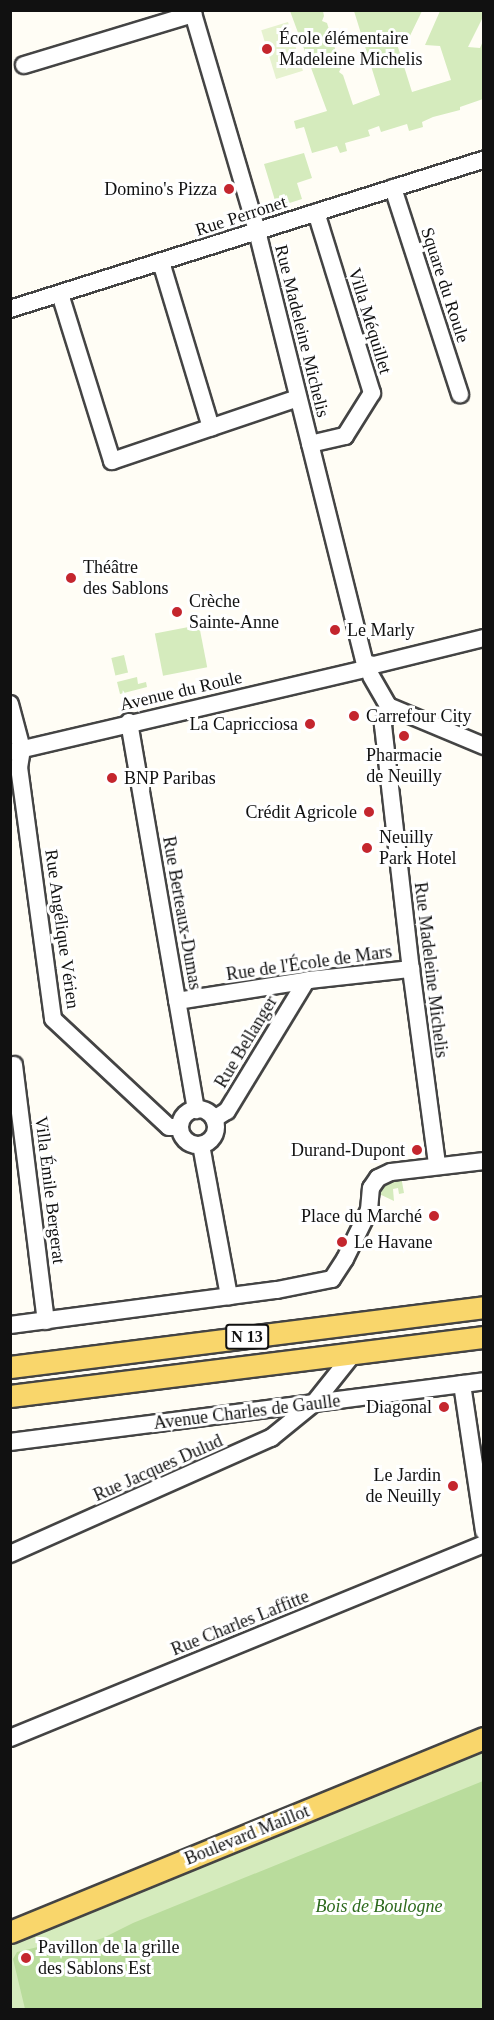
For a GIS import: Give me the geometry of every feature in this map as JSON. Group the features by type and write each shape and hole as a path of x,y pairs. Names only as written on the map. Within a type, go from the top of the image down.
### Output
{"main road":[{"name":"N 13","path":"10,1367 483,1307"},
{"name":"N 13","path":"10,1396 483,1336"},
{"name":"Boulevard Maillot","path":"10,1932 483,1738"}],"street":[{"path":"24,65 192,12"},
{"name":"Rue Madeleine Michelis","path":"192,12 257,231 368,668 388,706 383,725 411,969 437,1165"},
{"name":"Rue Perronet","path":"10,309 483,160"},
{"name":"Square du Roule","path":"393,188 460,394"},
{"name":"Villa Méquillet","path":"310,444 345,436 372,393 316,212"},
{"path":"160,262 211,428"},
{"path":"60,294 112,461 298,398"},
{"name":"Avenue du Roule","path":"16,751 129,722 368,668 483,638"},
{"name":"Rue Angélique Vérien","path":"10,704 53,1019 169,1127 180,1127"},
{"path":"388,706 483,746"},
{"name":"Rue Berteaux-Dumas","path":"129,722 196,1110"},
{"name":"Rue de l'École de Mars","path":"177,1001 306,981 411,969"},
{"name":"Rue Bellanger","path":"214,1119 227,1111 306,981"},
{"name":"Villa Émile Bergerat","path":"14,1065 46,1321"},
{"path":"196,1110 203,1110 214,1119 214,1136 201,1145 186,1141 180,1127 188,1112 196,1110"},
{"path":"201,1145 229,1296"},
{"path":"10,1326 229,1296 332,1279 345,1259 370,1207 371,1188 375,1180 391,1172 483,1161"},
{"name":"Rue Jacques Dulud","path":"10,1554 271,1438 314,1403 353,1354"},
{"name":"Avenue Charles de Gaulle","path":"10,1442 483,1381"},
{"path":"462,1384 483,1531"},
{"name":"Rue Charles Laffitte","path":"10,1738 483,1544"}],"green space":[{"path":"290,11 323,11 322,21 327,23 341,68 339,72 343,75 353,105 380,95 354,11 422,11 406,44 397,44 412,92 451,80 440,46 425,45 440,11 483,11 483,17 468,47 480,48 483,41 483,99 460,107 460,110 433,117 422,122 423,127 409,131 407,124 381,132 379,126 368,130 370,136 345,143 347,151 340,153 337,146 312,153 304,127 296,129 294,121 327,111"},
{"path":"288,22 303,71 276,79 261,30"},
{"path":"304,153 312,178 297,183 302,199 277,207 264,164"},
{"path":"199,625 207,667 163,676 155,634"},
{"path":"124,655 128,673 115,675 111,658"},
{"path":"137,677 138,684 146,682 147,687 120,694 117,682"},
{"path":"401,1176 404,1193 399,1194 398,1188 393,1189 394,1201 375,1192 377,1187"},
{"name":"Bois de Boulogne","path":"483,1752 483,2009 11,2009 10,1946"},
{"name":"Bois de Boulogne","path":"483,1781 483,2009 25,2009 13,1959 17,1952 71,1939 77,1946 103,1938 133,1923"}],"place":[{"name":"École élémentaire Madeleine Michelis","path":"267,49"},
{"name":"Domino's Pizza","path":"229,189"},
{"name":"Théâtre des Sablons","path":"71,578"},
{"name":"Crèche Sainte-Anne","path":"177,612"},
{"name":"Le Marly","path":"335,630"},
{"name":"Carrefour City","path":"354,716"},
{"name":"La Capricciosa","path":"310,724"},
{"name":"Pharmacie de Neuilly","path":"404,736"},
{"name":"BNP Paribas","path":"112,778"},
{"name":"Crédit Agricole","path":"369,812"},
{"name":"Neuilly Park Hotel","path":"367,848"},
{"name":"Durand-Dupont","path":"417,1150"},
{"name":"Place du Marché","path":"434,1216"},
{"name":"Le Havane","path":"342,1242"},
{"name":"Diagonal","path":"444,1407"},
{"name":"Le Jardin de Neuilly","path":"453,1486"},
{"name":"Pavillon de la grille des Sablons Est","path":"26,1958"}]}
